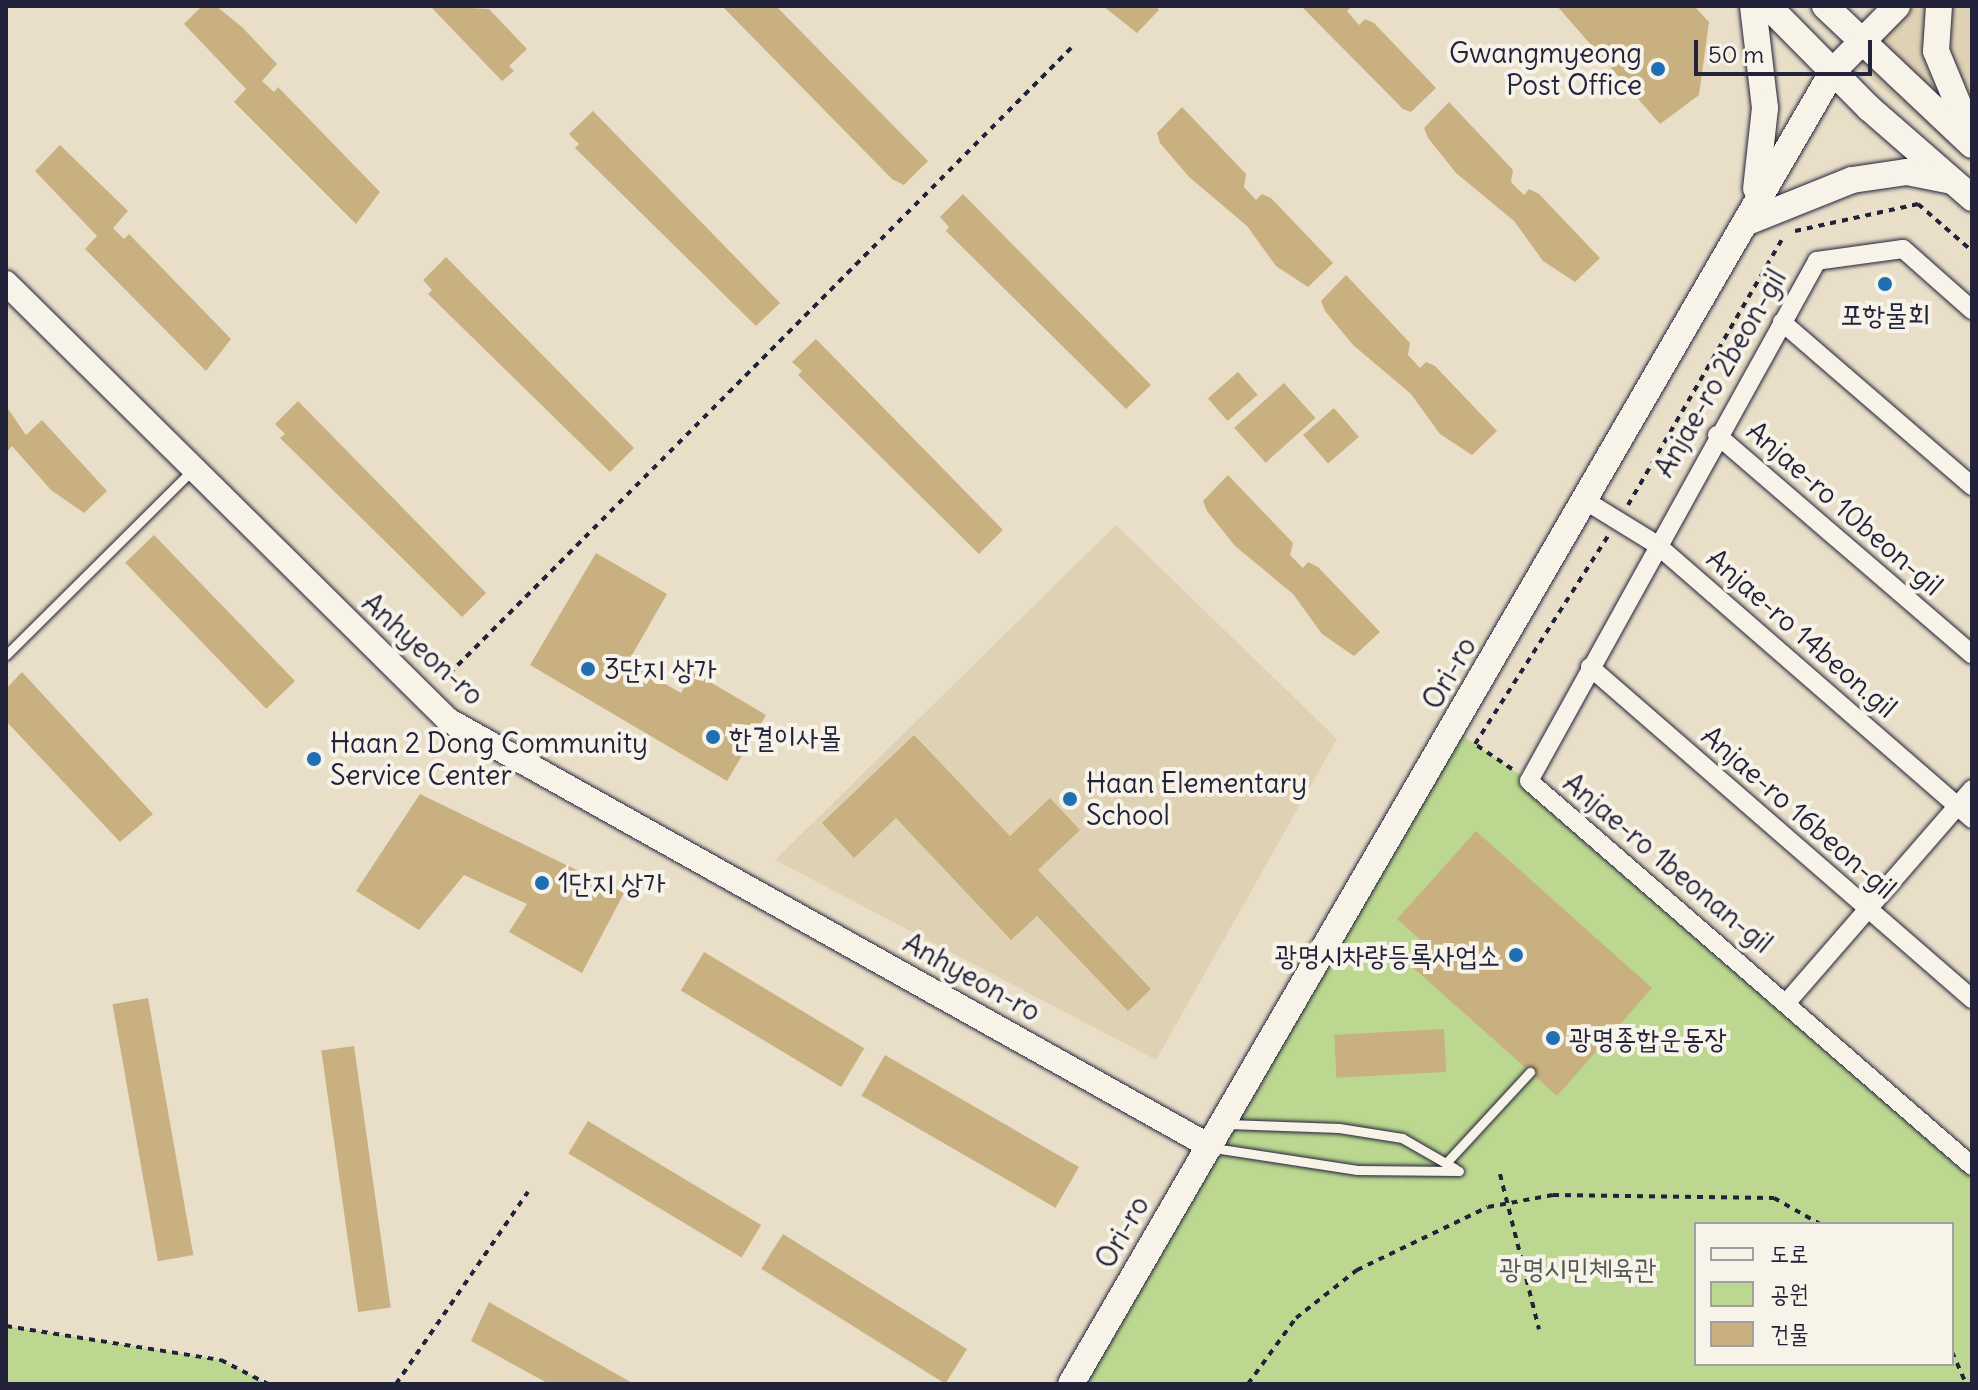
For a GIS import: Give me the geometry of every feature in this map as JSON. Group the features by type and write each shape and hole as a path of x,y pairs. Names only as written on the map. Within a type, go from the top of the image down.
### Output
{"main road":[{"path":"1745,223 1762,169 1765,108 1753,6"},
{"path":"1768,6 1833,71 1963,190"},
{"path":"1825,6 1972,145"},
{"name":"Ori-ro","path":"1071,1384 1833,71 1897,6"},
{"path":"1939,6 1936,51 1945,85 1972,136"},
{"path":"1745,223 1852,180 1907,172 1963,190"}],"street":[{"name":"Anjae-ro 2beon-gil","path":"1656,544 1817,261 1903,249 1972,310"},
{"name":"Anhyeon-ro","path":"6,283 448,720 1211,1147"},
{"path":"1782,322 1972,486"},
{"name":"Anjae-ro 10beon-gil","path":"1717,435 1972,654"},
{"name":"Anjae-ro 14beon.gil","path":"1586,501 1656,544 1972,819"},
{"name":"Anjae-ro 1beonan-gil","path":"1656,544 1529,781 1788,1001 1972,1166"},
{"name":"Anjae-ro 16beon-gil","path":"1590,667 1972,999"},
{"path":"1788,1001 1972,789"}],"lane":[{"path":"6,655 193,469"},
{"path":"1446,1163 1530,1072"},
{"path":"1211,1147 1357,1170 1459,1171 1402,1138 1339,1128 1224,1123"}],"path":[{"path":"425,698 1071,48"},
{"path":"1529,781 1475,744 1618,521 1785,234 1918,204 1972,251"},
{"path":"1500,1174 1539,1329"},
{"path":"396,1384 528,1192"},
{"path":"1248,1384 1296,1318 1357,1270 1488,1207 1553,1195 1774,1198 1816,1222"},
{"path":"6,1326 221,1360 268,1384"},
{"path":"1954,1357 1966,1384"}],"shaded area":[{"path":"1897,6 1972,6 1972,163 1846,58"},
{"name":"Haan Elementary School","path":"1116,525 1337,739 1156,1060 775,860"}],"green space":[{"name":"광명종합운동장","path":"1453,729 1529,781 1972,1166 1972,1384 1071,1384"},
{"path":"6,1326 221,1360 268,1384 6,1384"}],"building":[{"path":"202,6 216,6 242,27 277,64 262,81 274,92 278,87 380,192 356,224 234,102 246,89 184,24"},
{"path":"430,6 489,9 527,49 509,66 514,71 502,81"},
{"path":"722,6 776,6 928,161 904,185 892,179"},
{"path":"1103,6 1155,6 1159,10 1137,33"},
{"path":"1301,6 1352,6 1347,11 1359,25 1365,19 1374,23 1436,88 1411,112 1403,109"},
{"name":"Gwangmyeong Post Office","path":"1557,6 1694,6 1709,22 1699,95 1660,124"},
{"path":"1449,102 1513,170 1511,182 1524,195 1529,189 1539,194 1600,258 1575,282 1543,261 1514,221 1456,173 1428,138 1424,128"},
{"path":"1182,107 1246,174 1244,187 1256,200 1262,194 1271,198 1333,263 1308,287 1276,266 1247,226 1189,177 1160,143 1157,133"},
{"path":"593,111 780,303 756,326 575,148 579,144 569,134"},
{"path":"60,145 128,211 113,228 124,239 129,234 231,339 206,371 85,249 97,236 35,171"},
{"path":"963,194 1151,385 1126,409 946,231 949,227 940,217"},
{"path":"446,257 634,448 610,472 428,294 432,290 423,280"},
{"path":"1346,275 1410,343 1408,355 1420,368 1426,362 1435,366 1497,431 1472,455 1440,434 1411,394 1353,345 1325,311 1321,301"},
{"path":"816,339 1003,530 979,554 798,375 802,371 792,362"},
{"path":"1238,372 1258,395 1227,421 1208,398"},
{"path":"1284,383 1315,418 1266,463 1234,428"},
{"path":"298,401 486,593 462,617 280,438 285,434 275,424"},
{"path":"6,406 26,435 42,420 107,491 84,513 51,490 12,446 6,453"},
{"path":"1334,408 1359,437 1328,464 1303,435"},
{"path":"1228,475 1293,543 1290,555 1303,568 1308,562 1318,567 1380,632 1354,656 1322,634 1293,594 1235,546 1207,511 1203,501"},
{"path":"154,535 295,681 266,709 125,563"},
{"name":"3단지 상가","path":"596,553 667,594 628,662 681,693 693,672 766,715 727,781 530,665"},
{"path":"22,672 153,814 120,842 6,721 6,689"},
{"path":"914,735 1010,836 1050,798 1080,830 1038,870 1151,989 1128,1011 1037,916 1011,940 896,818 854,858 822,823"},
{"name":"1단지 상가","path":"420,794 624,893 582,973 509,932 527,904 464,875 419,930 356,891"},
{"name":"광명시차량등록사업소","path":"1476,831 1652,988 1557,1096 1409,964 1426,945 1397,919"},
{"path":"704,952 864,1048 841,1087 681,991"},
{"path":"148,998 193,1255 158,1261 113,1004"},
{"path":"1444,1029 1446,1072 1336,1078 1334,1035"},
{"path":"354,1046 391,1307 358,1312 321,1051"},
{"path":"885,1055 1079,1167 1055,1208 862,1096"},
{"path":"588,1121 761,1225 742,1258 568,1154"},
{"path":"783,1234 967,1349 945,1384 761,1269"},
{"path":"489,1302 634,1384 549,1384 471,1341"}],"place":[{"name":"Gwangmyeong Post Office","path":"1658,69"},
{"name":"포항물회","path":"1885,284"},
{"name":"3단지 상가","path":"588,669"},
{"name":"한결이사몰","path":"713,737"},
{"name":"Haan 2 Dong Community Service Center","path":"314,759"},
{"name":"Haan Elementary School","path":"1070,799"},
{"name":"1단지 상가","path":"542,883"},
{"name":"광명시차량등록사업소","path":"1516,955"},
{"name":"광명종합운동장","path":"1553,1038"}],"park label":[{"name":"광명시민체육관","path":"1578,1268"}]}
